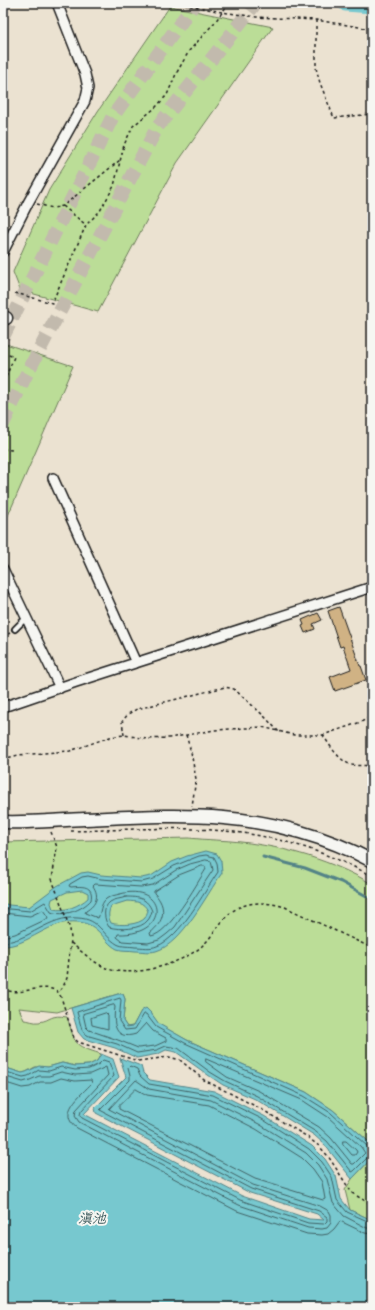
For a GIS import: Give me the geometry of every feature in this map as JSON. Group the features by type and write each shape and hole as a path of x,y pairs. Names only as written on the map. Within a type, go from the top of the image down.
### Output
{"street":[{"path":"3,252 28,203 85,101 88,88 85,74 59,7"},
{"path":"53,478 136,663"},
{"path":"3,569 60,688"},
{"path":"3,707 372,587"},
{"path":"3,822 190,816 225,818 256,822 296,831 330,842 372,861"}],"lane":[{"path":"16,629 26,618"}],"path":[{"path":"178,3 256,17 316,20 372,29"},
{"path":"15,292 52,303 86,224 100,211 114,186 124,145 133,126 155,108 167,95 176,74 189,52 229,3"},
{"path":"316,20 316,68 320,83 334,118 372,114"},
{"path":"28,203 53,208 63,206 120,160"},
{"path":"63,206 86,224"},
{"path":"3,353 14,357 3,384"},
{"path":"3,449 12,450"},
{"path":"124,735 122,722 128,714 137,709 225,687 234,689 280,732"},
{"path":"3,759 18,755 70,751 110,737 124,735 147,739 169,738 215,730 262,727 294,735 323,735 362,722 372,716"},
{"path":"186,735 196,779 190,816"},
{"path":"323,735 331,748 342,760 352,765 372,766"},
{"path":"66,831 190,829 246,834 299,846 325,855 372,876"},
{"path":"51,832 56,847 52,879 70,929 71,943 67,978 63,987 58,992"},
{"path":"71,943 107,968 127,971 147,970 166,965 188,955 201,947 226,917 235,909 258,902 285,907 372,948"},
{"path":"3,989 14,993 29,989 46,988 53,989 58,992 65,1007 74,1038 78,1042 138,1060 169,1057 180,1060 204,1080 261,1109 318,1146 328,1156 352,1193 368,1204 372,1205"},
{"path":"368,1204 372,1201"}],"green space":[{"path":"170,6 273,27 177,163 98,312 20,290 13,272 49,190 98,111"},
{"path":"3,343 73,366 3,527"},
{"path":"189,838 258,844 292,851 341,868 372,884 372,1147 368,1141 333,1110 306,1092 187,1040 158,1024 151,1013 141,1011 133,1026 127,1027 123,1021 125,999 123,994 118,994 57,1012 19,1008 24,1020 33,1022 43,1021 57,1016 67,1017 76,1042 84,1048 101,1054 97,1061 89,1065 75,1066 62,1063 48,1067 35,1067 22,1073 3,1067 3,842"},
{"path":"372,1158 372,1220 350,1210 345,1190 352,1179"}],"water":[{"path":"206,851 217,854 221,861 222,873 184,929 175,939 156,951 119,950 112,946 96,929 85,923 78,922 68,922 58,925 21,942 3,946 3,903 29,907 57,886 81,873 88,872 101,875 141,878 151,876 172,862","holes":["82,890 88,893 88,898 80,904 72,908 62,910 53,909 51,903 52,899 67,892","127,901 144,905 148,911 145,918 138,922 129,924 111,923 109,919 109,911 111,906"]},
{"path":"118,994 123,994 125,999 123,1021 127,1027 133,1026 141,1011 146,1008 159,1024 187,1040 306,1092 333,1110 368,1141 372,1147 372,1158 352,1179 324,1144 314,1135 255,1099 223,1085 176,1052 166,1050 158,1054 137,1058 115,1048 84,1039 78,1032 71,1008"},
{"name":"滇池","path":"101,1054 113,1059 119,1077 84,1114 242,1196 309,1219 324,1220 317,1214 250,1193 96,1113 95,1108 126,1077 120,1058 141,1066 143,1073 150,1080 214,1091 264,1116 312,1146 325,1159 336,1176 341,1199 350,1210 372,1220 372,1307 3,1307 3,1067 22,1073 39,1066 48,1067 62,1063 75,1066 89,1065 97,1061"}],"building":[{"path":"339,607 366,680 335,691 330,677 351,669 343,646 340,647 328,611"},
{"path":"318,613 322,620 313,624 315,629 305,633 302,626 304,625 302,620"}],"waterway":[{"path":"346,3 372,5"},
{"path":"263,857 305,868 341,882 372,899"}],"tunnel":[{"path":"3,337 113,116 195,3"},
{"path":"3,424 24,379 158,126 256,3"}]}
